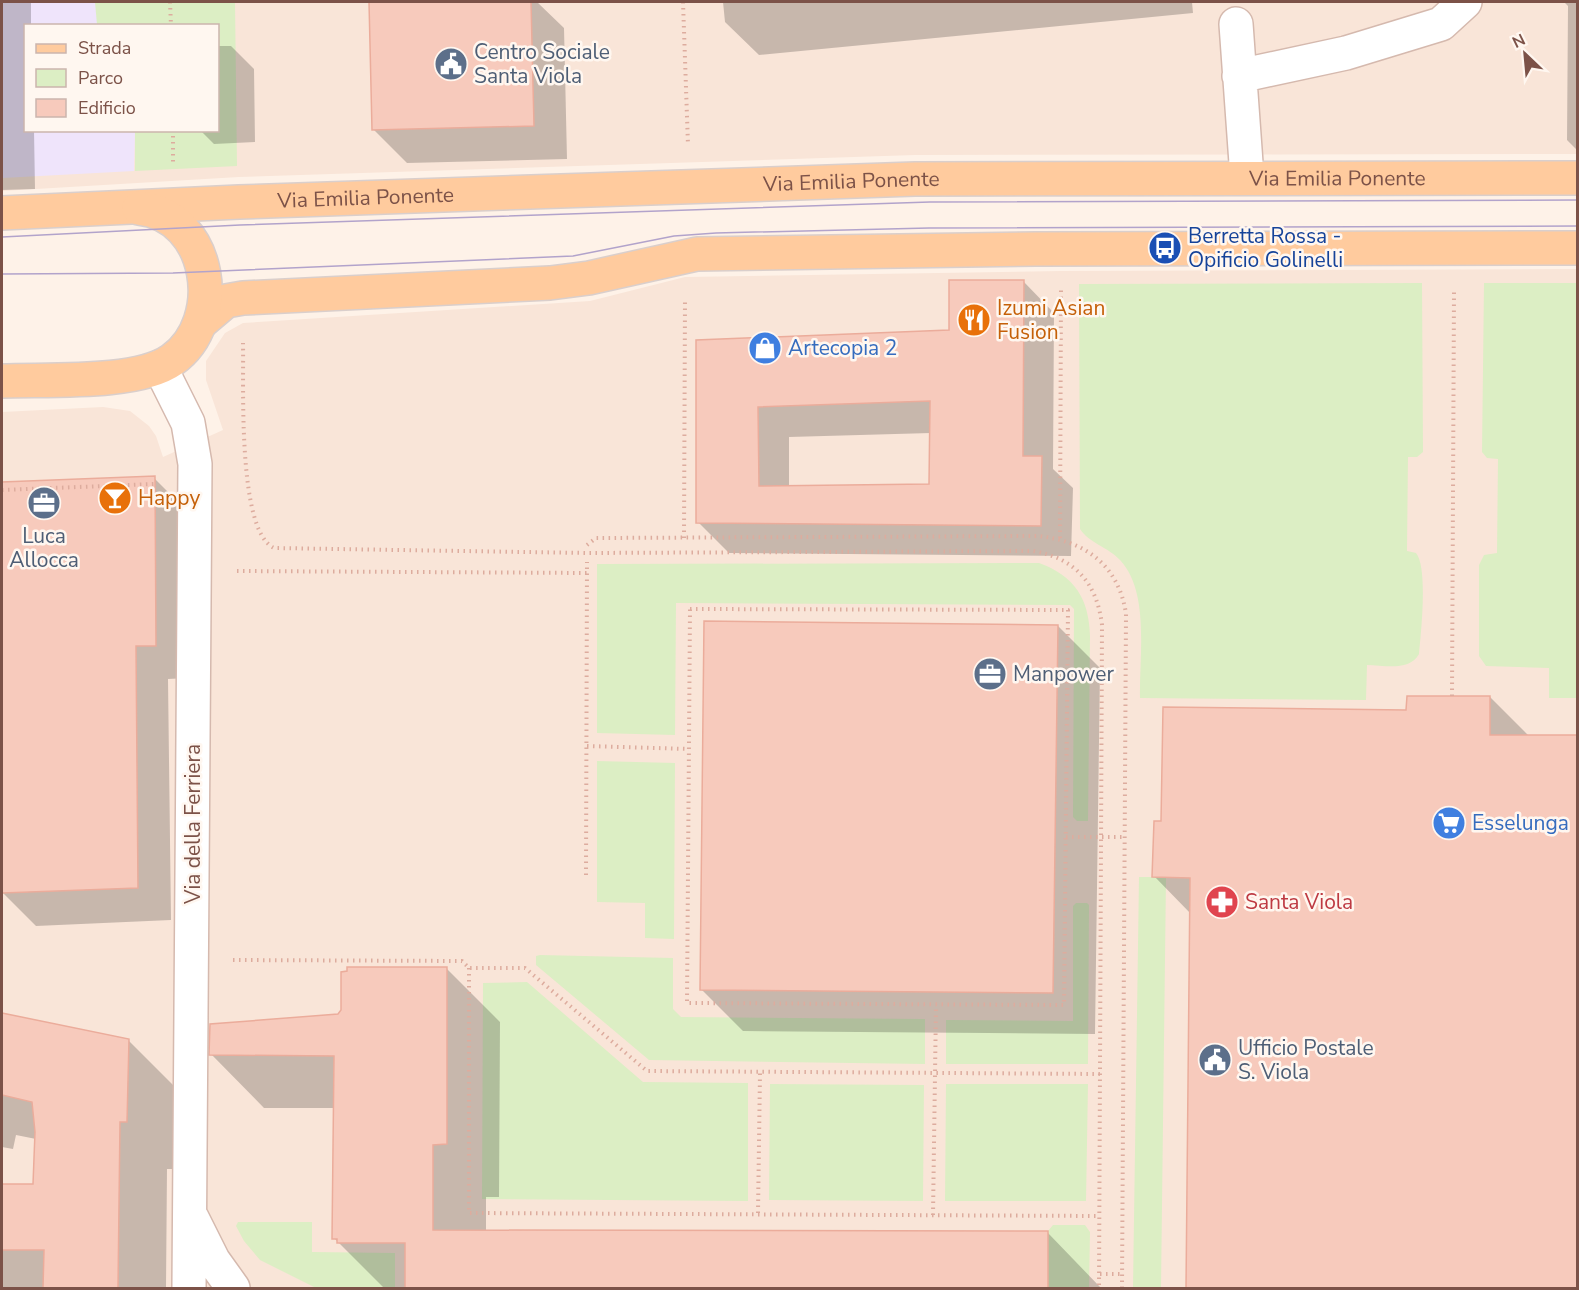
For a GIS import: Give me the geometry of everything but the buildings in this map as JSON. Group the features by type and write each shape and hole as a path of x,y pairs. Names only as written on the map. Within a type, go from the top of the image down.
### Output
{"main road":[{"name":"Via Emilia Ponente","path":"2,213 915,179 1578,178"},
{"name":"Via Emilia Ponente","path":"126,207 147,209 172,220 190,240 199,256 207,285 200,323"},
{"name":"Via Emilia Ponente","path":"2,381 134,375 160,367 183,349 200,323 217,306 243,298 550,283 589,278 697,254 1036,249 1578,248"}],"street":[{"path":"1239,76 1346,53 1441,24 1465,2"},
{"path":"1236,24 1247,177"},
{"name":"Via della Ferriera","path":"160,367 189,423 195,464 189,1288"},
{"path":"190,1214 213,1260 233,1288"}],"path":[{"path":"170,2 171,24"},
{"path":"683,2 689,151"},
{"path":"173,132 174,169"},
{"path":"1452,696 1454,280"},
{"path":"1060,538 1061,282"},
{"path":"684,538 685,289"},
{"path":"243,334 245,467 257,529 266,545 274,548 587,553 1033,551 1047,554 1073,566 1090,583 1102,625 1100,1288"},
{"path":"2,490 154,484"},
{"path":"587,545 596,538 1025,536 1060,538 1074,543 1104,564 1124,599 1126,614 1122,1288"},
{"path":"586,875 587,562"},
{"path":"227,571 587,573"},
{"path":"690,609 1068,610 1066,837 1064,1005 687,1003 690,609"},
{"path":"587,746 688,749"},
{"path":"1066,837 1125,837"},
{"path":"221,960 462,961 469,968 525,969 646,1071 1101,1074"},
{"path":"469,968 469,1213 1099,1216"},
{"path":"933,1215 936,1005"},
{"path":"758,1214 760,1073"},
{"path":"1100,1274 1122,1274"}],"shaded area":[{"path":"2,2 1577,2 1577,154 915,155 239,177 2,191"},
{"path":"2,2 135,2 135,24 24,24 24,132 135,132 134,171 2,178"},
{"path":"1577,269 1577,1288 2,1288 2,412 103,407 130,411 149,426 156,436 163,457 223,430 206,380 206,361 225,333 243,323 590,301 685,277 1061,271"}],"green space":[{"path":"95,2 235,2 237,166 135,171 135,132 219,132 219,24 97,24"},
{"path":"1422,283 1423,452 1417,457 1408,457 1407,551 1416,553 1420,560 1423,586 1419,654 1415,660 1403,665 1367,665 1366,700 1140,698 1141,625 1136,589 1120,560 1088,538 1080,529 1079,284"},
{"path":"1484,283 1577,283 1577,698 1549,698 1549,668 1486,666 1479,656 1479,565 1484,555 1497,553 1498,459 1487,458 1482,452"},
{"path":"1039,563 1051,568 1071,582 1078,590 1087,611 1090,636 1088,821 1077,821 1073,817 1074,609 1070,605 676,603 675,735 597,733 597,564"},
{"path":"597,761 675,763 674,939 645,938 645,903 597,902"},
{"path":"1139,877 1166,877 1161,1288 1133,1288"},
{"path":"1076,903 1089,905 1088,1064 946,1064 946,1020 1073,1021 1073,906"},
{"path":"536,956 673,958 673,1009 681,1017 925,1019 925,1064 649,1060 536,965"},
{"path":"527,982 643,1082 748,1083 748,1201 482,1199 483,983"},
{"path":"770,1084 924,1085 923,1201 769,1200"},
{"path":"946,1084 1088,1084 1086,1201 945,1201"},
{"path":"238,1222 312,1222 312,1252 395,1253 395,1288 316,1288 260,1260 244,1241 236,1226"},
{"path":"1053,1225 1085,1225 1090,1232 1089,1288 1048,1288 1048,1231"}],"tram line":[{"path":"2,237 240,225 930,202 1578,200"},
{"path":"2,274 173,273 573,256 674,236 716,233 929,228 1578,226"}],"place":[{"name":"Centro Sociale Santa Viola","path":"451,64"},
{"name":"Berretta Rossa - Opificio Golinelli","path":"1165,248"},
{"name":"Izumi Asian Fusion","path":"974,320"},
{"name":"Artecopia 2","path":"765,348"},
{"name":"Happy","path":"115,498"},
{"name":"Luca Allocca","path":"44,503"},
{"name":"Manpower","path":"990,674"},
{"name":"Esselunga","path":"1449,823"},
{"name":"Santa Viola","path":"1222,902"},
{"name":"Ufficio Postale S. Viola","path":"1215,1060"}]}
